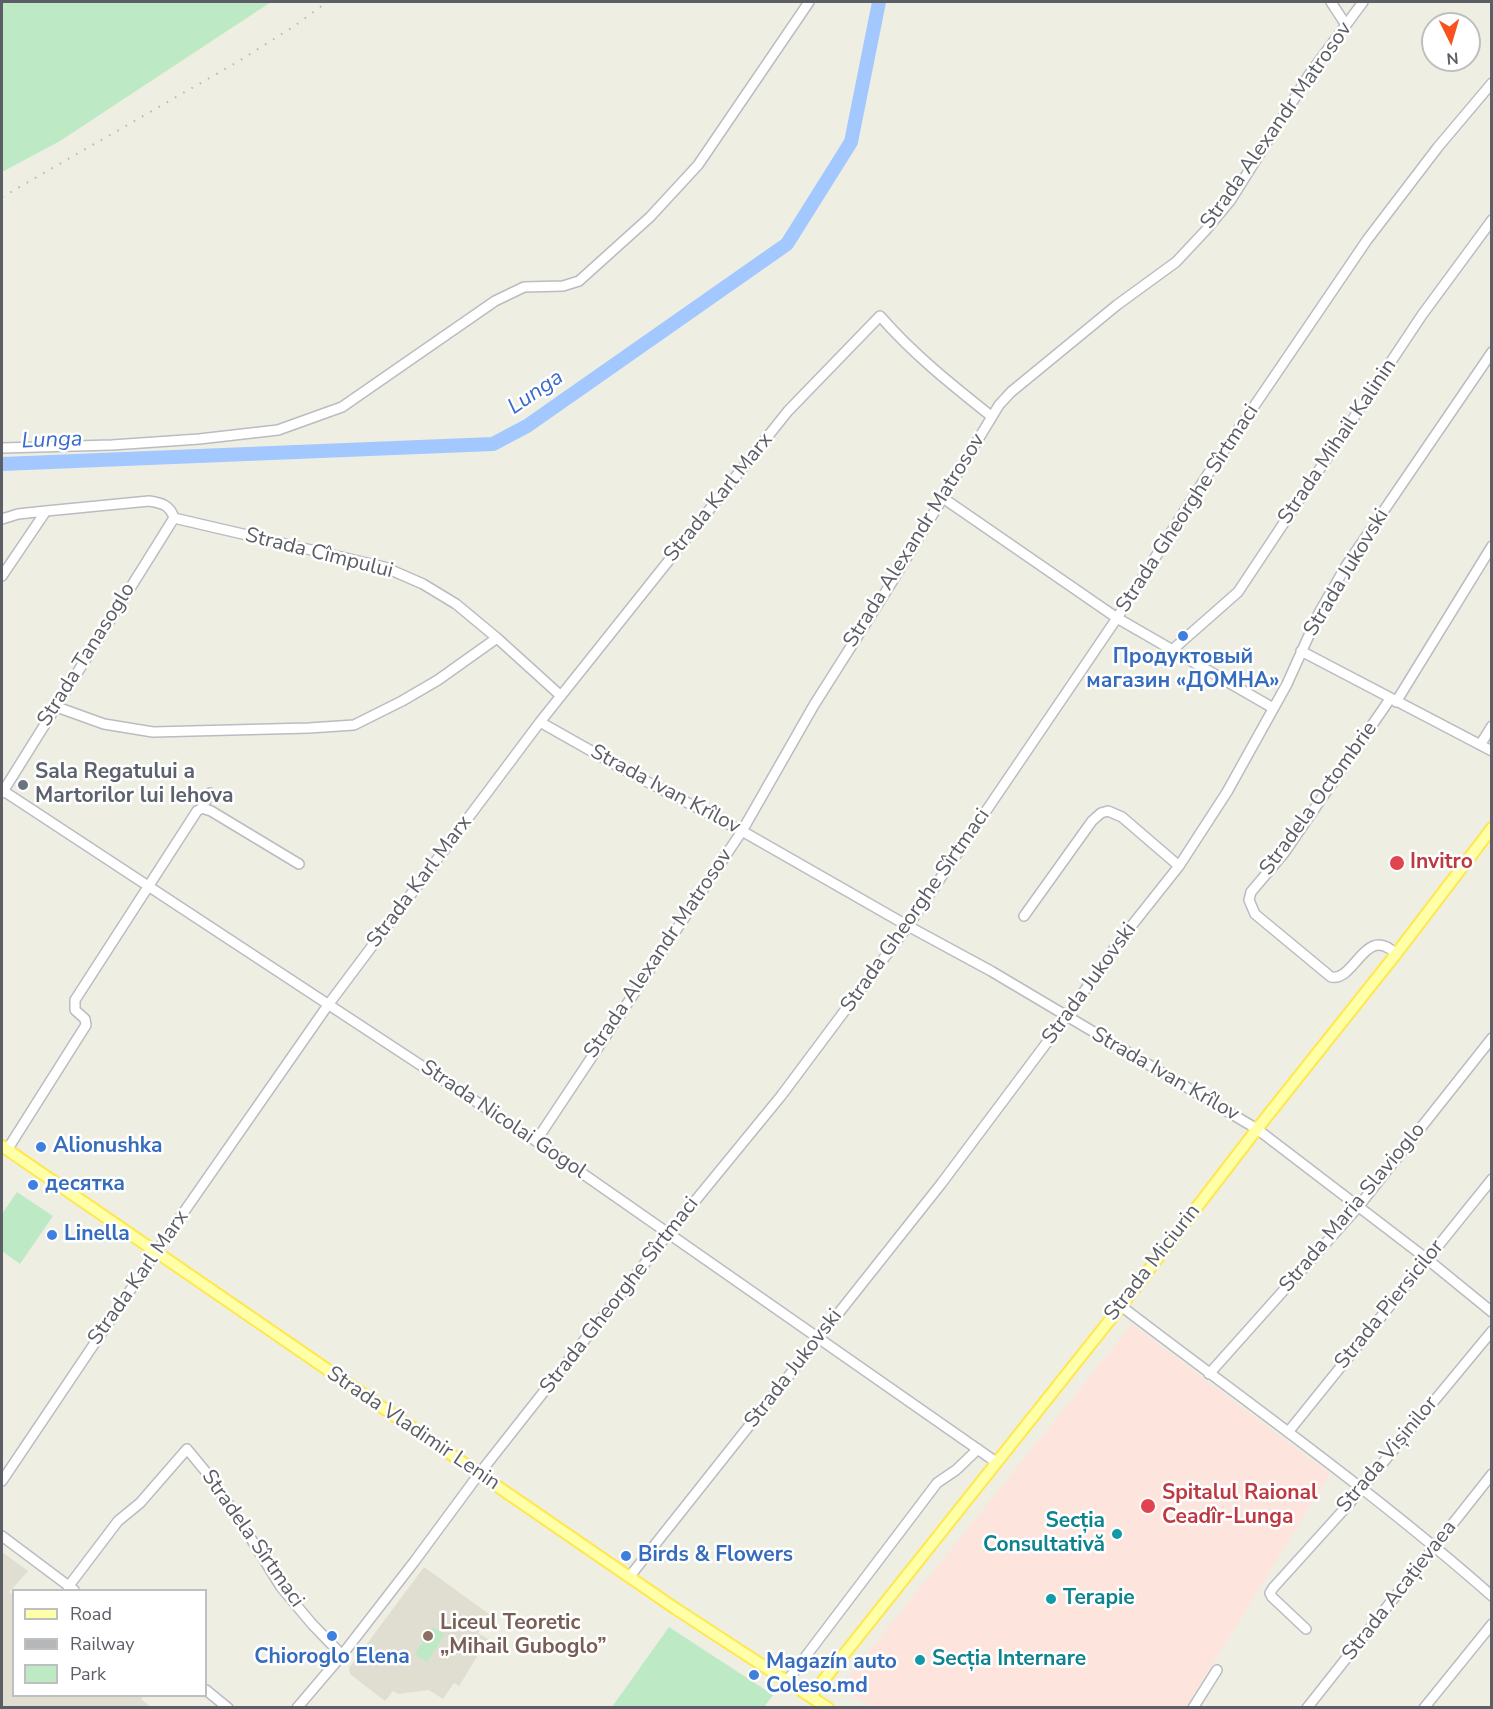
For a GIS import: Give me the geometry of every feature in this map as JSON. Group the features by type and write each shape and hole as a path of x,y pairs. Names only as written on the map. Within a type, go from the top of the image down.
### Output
{"main road":[{"name":"Strada Miciurin","path":"811,1696 1396,954 1491,828"},
{"name":"Strada Vladimir Lenin","path":"4,1148 479,1474 787,1682 828,1707"}],"street":[{"path":"2,448 111,445 199,439 278,430 342,407 495,301 524,287 563,286 579,281 650,217 698,165 809,2"},
{"path":"1331,2 1346,25"},
{"name":"Strada Alexandr Matrosov","path":"536,1141 742,831 814,705 991,417 1011,392 1117,305 1176,262 1206,230 1230,201 1311,72 1363,2"},
{"name":"Strada Gheorghe Sîrtmaci","path":"297,1707 342,1655 479,1474 668,1234 781,1096 908,926 1117,618 1206,477 1367,240 1438,147 1491,83"},
{"name":"Strada Mihail Kalinin","path":"1171,651 1238,592 1422,315 1491,220"},
{"name":"Strada Karl Marx","path":"2,1481 156,1252 328,1005 540,722 788,411 880,315 921,359 991,417"},
{"name":"Strada Jukovski","path":"630,1576 941,1184 1066,1017 1121,939 1179,866 1227,792 1287,684 1319,613 1346,566 1491,352"},
{"path":"943,498 1117,618 1273,708"},
{"name":"Strada Cîmpului","path":"2,519 18,514 149,501 164,504 172,512 174,519 384,567 423,584 456,604 561,696"},
{"path":"2,576 46,511"},
{"name":"Strada Tanasoglo","path":"2,791 174,519"},
{"name":"Stradela Octombrie","path":"1396,954 1389,947 1382,945 1372,947 1363,953 1342,976 1331,977 1255,914 1249,900 1251,892 1284,853 1393,700 1491,546"},
{"path":"54,706 104,724 153,732 354,725 438,680 497,638"},
{"path":"1301,651 1491,751"},
{"name":"Strada Ivan Krîlov","path":"540,722 632,774 742,831 991,971 1257,1129 1427,1259 1491,1312"},
{"path":"1480,745 1491,726"},
{"name":"Strada Nicolai Gogol","path":"2,791 536,1141 996,1462"},
{"path":"4,1148 86,1025 85,1019 75,1010 75,1000 210,793"},
{"path":"202,808 212,811 299,864"},
{"path":"1024,916 1092,821 1107,811 1122,818 1179,866"},
{"name":"Strada Maria Slavioglo","path":"1209,1374 1358,1207 1491,1038"},
{"name":"Strada Piersicilor","path":"1289,1431 1491,1179"},
{"path":"1120,1306 1289,1431 1436,1547 1491,1596"},
{"name":"Strada Vișinilor","path":"1306,1629 1272,1597 1270,1593 1273,1588 1361,1489 1491,1331"},
{"name":"Stradela Sîrtmaci","path":"71,1588 118,1521 140,1503 188,1449 237,1516 281,1587 342,1655"},
{"path":"787,1682 937,1483 956,1470 978,1449"},
{"name":"Strada Acațievaea","path":"1307,1707 1436,1547 1491,1474"},
{"path":"2,1536 71,1588"},
{"path":"1424,1707 1491,1624"},
{"path":"1193,1707 1217,1670"},
{"path":"207,1691 228,1707"}],"shaded area":[{"name":"Spitalul Raional Ceadîr-Lunga","path":"1132,1324 1330,1474 1186,1707 871,1707 840,1687"},
{"path":"2,1552 28,1571 9,1592 12,1594 12,1697 143,1697 141,1699 151,1707 2,1707"},
{"name":"Liceul Teoretic „Mihail Guboglo”","path":"424,1567 489,1614 478,1633 488,1639 459,1686 454,1683 443,1699 429,1690 398,1694 393,1691 385,1701 350,1674 349,1668"}],"green space":[{"path":"2,2 271,2 60,141 2,172"},
{"path":"17,1192 53,1216 20,1264 2,1251 2,1214"},
{"path":"432,1627 445,1634 427,1662 415,1654"},
{"path":"669,1627 773,1695 764,1707 612,1707"}],"waterway":[{"name":"Lunga","path":"2,464 493,444 527,426 787,244 851,142 879,2"}],"railway":[{"path":"2,197 239,61 293,27 327,2"}],"place":[{"name":"Продуктовый магазин «ДОМНА»","path":"1183,636"},
{"name":"Sala Regatului a Martorilor lui Iehova","path":"23,785"},
{"name":"Invitro","path":"1397,863"},
{"name":"Alionushka","path":"41,1147"},
{"name":"десятка","path":"33,1185"},
{"name":"Linella","path":"52,1235"},
{"name":"Spitalul Raional Ceadîr-Lunga","path":"1148,1506"},
{"name":"Secția Consultativă","path":"1117,1534"},
{"name":"Birds & Flowers","path":"626,1556"},
{"name":"Terapie","path":"1051,1599"},
{"name":"Chioroglo Elena","path":"332,1636"},
{"name":"Liceul Teoretic „Mihail Guboglo”","path":"428,1636"},
{"name":"Secția Internare","path":"920,1660"},
{"name":"Magazín auto Coleso.md","path":"754,1675"}]}
